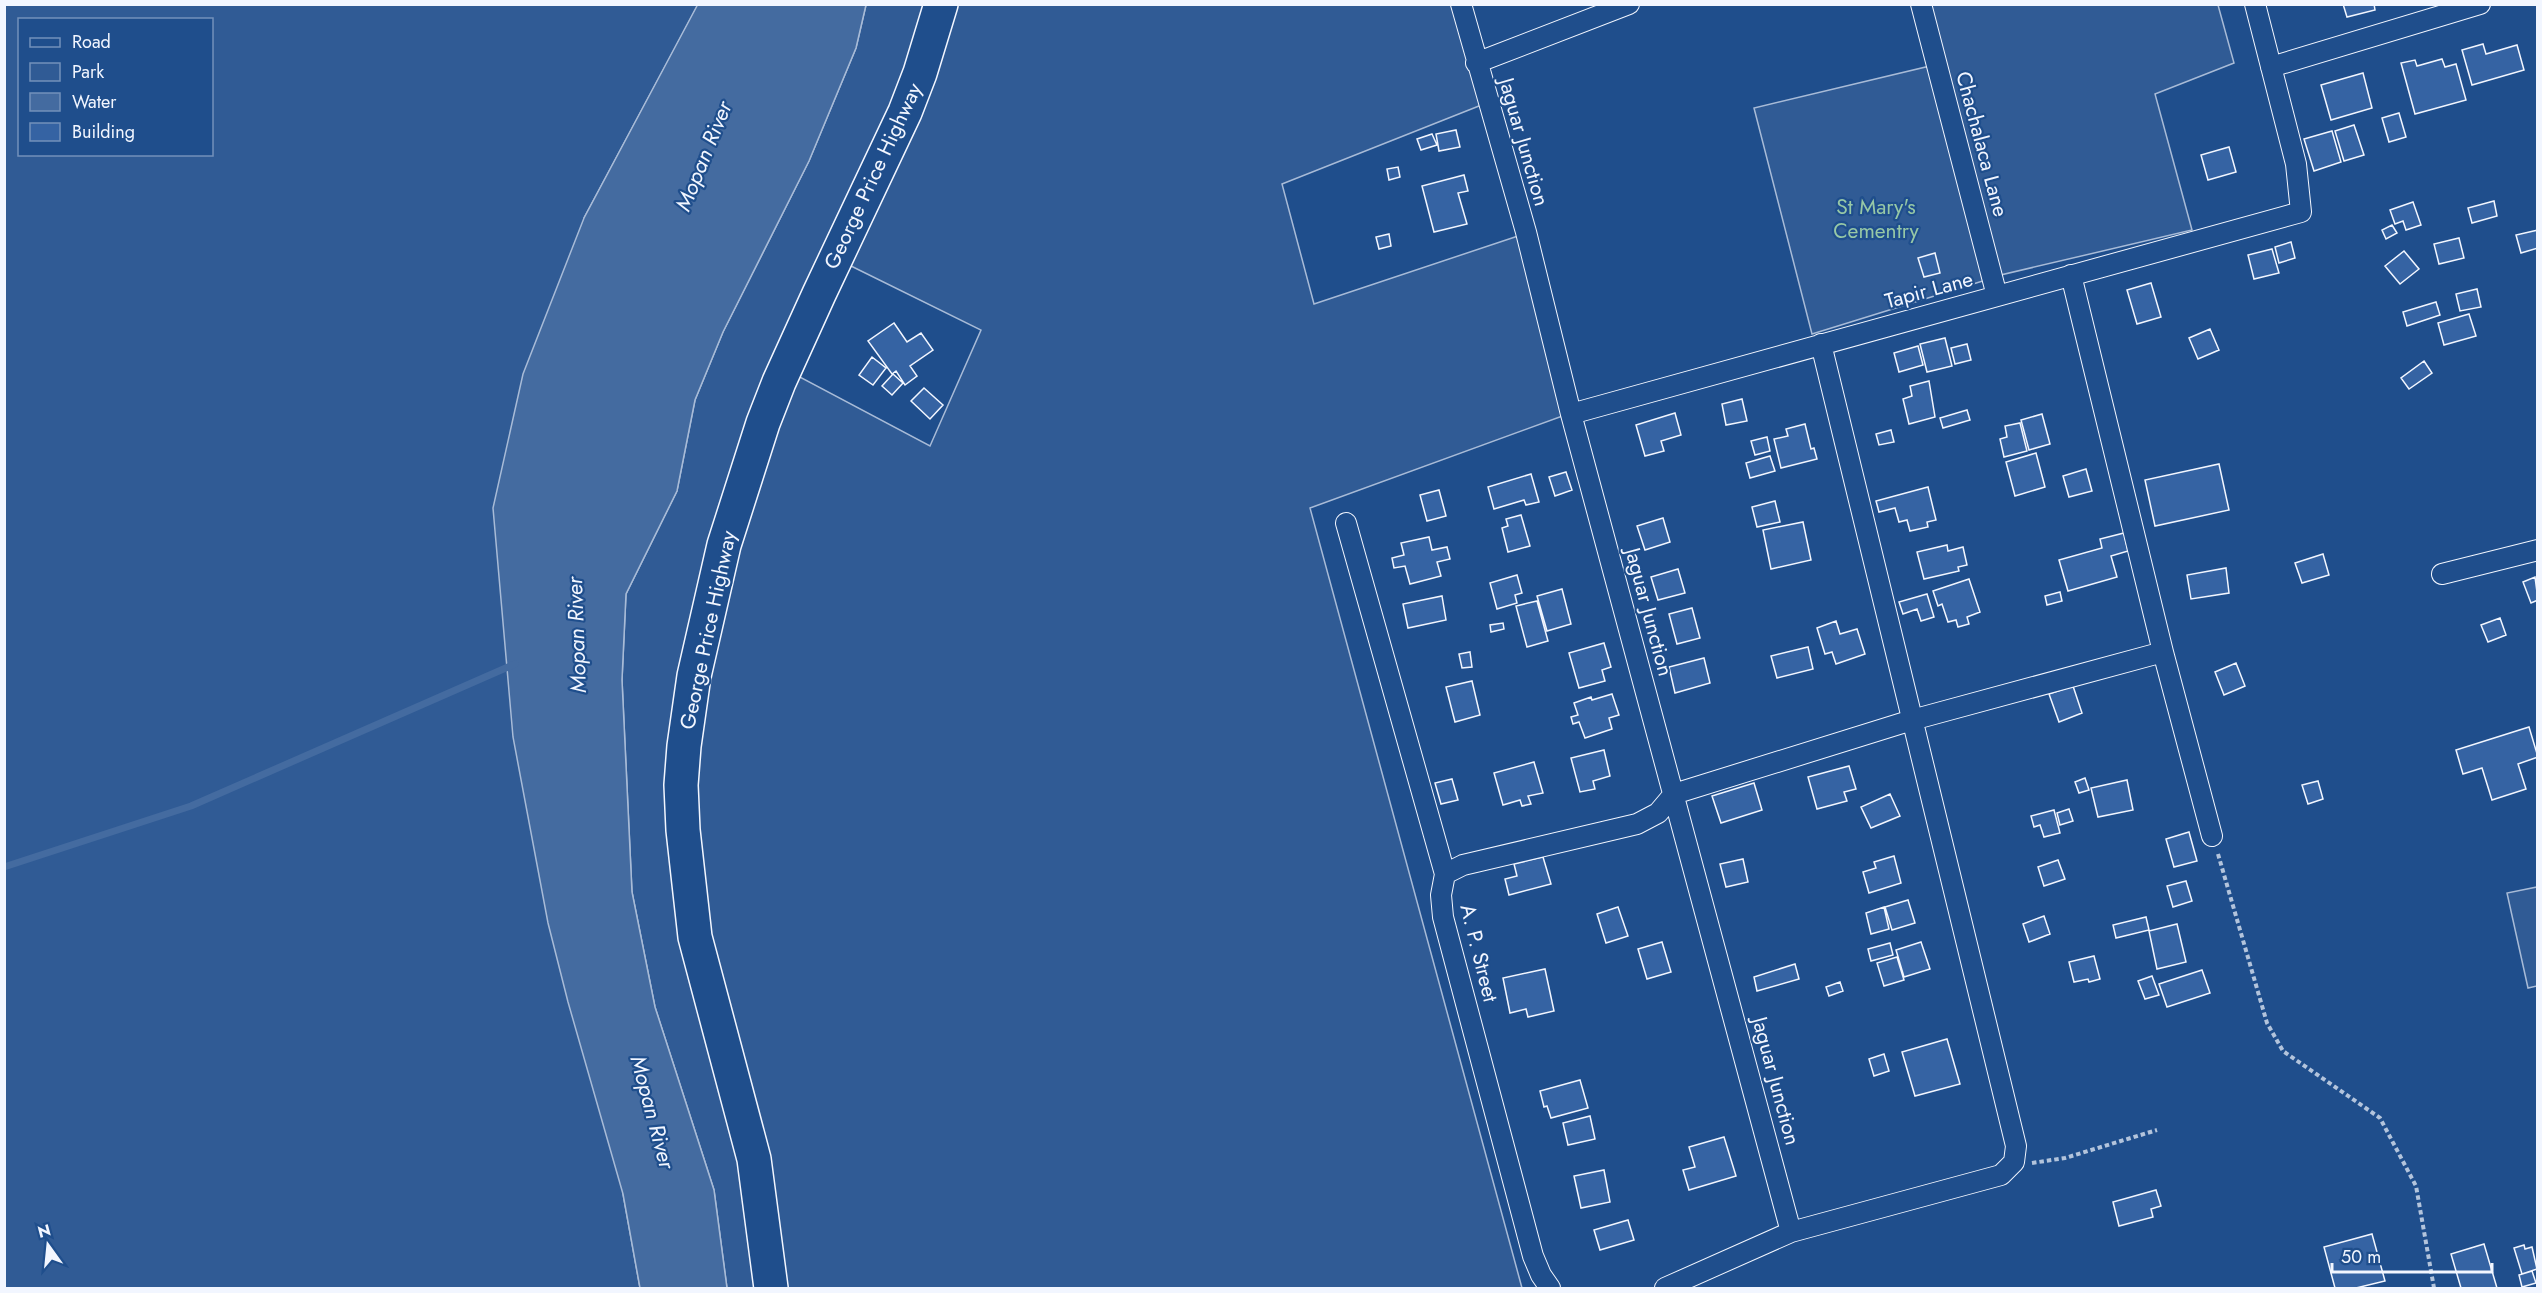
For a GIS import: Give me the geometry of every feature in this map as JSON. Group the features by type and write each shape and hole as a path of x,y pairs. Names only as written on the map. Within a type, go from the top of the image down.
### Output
{"highway":[{"name":"George Price Highway","path":"771,1288 754,1159 695,937 682,830 681,785 684,746 694,676 724,545 756,444 778,382 864,194 905,112 920,73 941,4"}],"street":[{"name":"Jaguar Junction","path":"1461,4 1526,232 1571,414 1791,1232"},
{"path":"1476,63 1629,4"},
{"name":"Chachalaca Lane","path":"1921,4 1996,296"},
{"path":"2255,4 2271,67 2480,4"},
{"name":"Tapir Lane","path":"1571,414 2301,212 2296,164 2271,67"},
{"path":"2071,275 2163,652 2212,836"},
{"path":"1665,1288 1791,1232 2001,1175 2014,1162 2016,1146 1821,344"},
{"name":"A. P. Street","path":"1346,523 1445,874 1441,895 1443,918 1533,1256 1541,1275 1551,1288"},
{"path":"2442,574 2538,550"},
{"path":"1445,874 1463,865 1637,824 1658,813 1674,794 1912,720 2163,652"}],"path":[{"path":"2212,836 2267,1023 2283,1051 2380,1118 2416,1186 2434,1288"},
{"path":"2014,1162 2041,1163 2065,1158 2157,1130"}],"green space":[{"path":"5,5 698,5 584,218 623,1194 640,1288 5,1288"},
{"path":"866,5 1455,5 1484,104 1282,184 1314,304 1518,236 1568,414 1310,508 1522,1288 727,1288 714,1190 655,1007 632,892 622,680 626,594 677,491 695,400 723,332 809,161 856,48","holes":["851,266 981,330 930,446 794,374"]},
{"path":"1927,5 2218,5 2234,63 2155,94 2192,230 1992,277"},
{"name":"St Mary's Cementry","path":"1930,66 1986,280 1812,334 1754,108"},
{"path":"2537,887 2537,986 2528,988 2507,893"}],"water":[{"name":"Mopan River","path":"698,4 866,5 856,48 809,161 723,332 695,400 677,491 626,594 622,680 632,892 655,1007 714,1190 727,1288 640,1288 623,1194 548,923 513,737 493,508 523,374 584,218"}],"building":[{"path":"2343,4 2374,4 2375,10 2347,17"},
{"path":"2483,44 2486,54 2517,45 2524,70 2472,85 2462,50"},
{"path":"2442,59 2445,67 2456,64 2466,100 2415,114 2401,63 2415,60 2417,66"},
{"path":"2363,73 2372,108 2331,120 2321,85"},
{"path":"2399,113 2406,137 2389,142 2382,118"},
{"path":"2354,125 2364,155 2344,161 2335,131"},
{"path":"1456,130 1460,147 1439,151 1436,134"},
{"path":"2332,131 2341,162 2314,171 2304,139"},
{"path":"1432,134 1437,145 1421,150 1417,139"},
{"path":"2229,147 2236,172 2208,180 2201,155"},
{"path":"1398,167 1400,177 1389,180 1387,169"},
{"path":"1464,175 1468,191 1458,193 1467,224 1434,232 1422,186"},
{"path":"2494,201 2497,216 2472,223 2468,208"},
{"path":"2413,202 2421,225 2406,230 2403,221 2395,224 2390,210"},
{"path":"2392,225 2397,233 2386,239 2382,230"},
{"path":"2538,230 2538,248 2521,253 2516,235"},
{"path":"1389,234 1391,246 1379,249 1376,237"},
{"path":"2459,238 2464,258 2439,264 2434,244"},
{"path":"2291,242 2295,258 2279,263 2275,247"},
{"path":"2272,249 2279,273 2254,279 2248,255"},
{"path":"2404,251 2419,269 2400,284 2385,266"},
{"path":"1935,253 1940,273 1924,277 1918,258"},
{"path":"2151,283 2161,317 2137,324 2127,290"},
{"path":"2477,289 2481,307 2460,311 2456,294"},
{"path":"2436,302 2440,315 2407,326 2403,312"},
{"path":"2469,314 2476,336 2444,345 2438,323"},
{"path":"894,323 907,342 921,333 933,350 910,366 917,376 905,385 896,371 892,374 868,341"},
{"path":"2210,329 2219,350 2198,359 2189,338"},
{"path":"1945,338 1952,366 1927,372 1920,344"},
{"path":"1967,344 1971,360 1955,364 1951,348"},
{"path":"1918,346 1923,365 1899,372 1894,353"},
{"path":"872,357 886,368 873,385 859,375"},
{"path":"2424,361 2432,373 2409,389 2401,378"},
{"path":"893,374 903,383 892,395 882,386"},
{"path":"1929,381 1935,417 1909,424 1903,399 1912,396 1910,386"},
{"path":"924,388 943,405 930,419 911,401"},
{"path":"1742,399 1747,421 1726,425 1722,404"},
{"path":"1967,410 1970,420 1943,428 1940,418"},
{"path":"1675,413 1681,435 1661,441 1664,451 1645,456 1636,425"},
{"path":"2042,414 2050,444 2029,450 2021,420"},
{"path":"2020,423 2027,451 2004,457 2000,439 2007,437 2005,426"},
{"path":"1805,424 1811,449 1814,448 1817,459 1781,468 1774,439 1788,436 1786,429"},
{"path":"1891,430 1894,442 1879,445 1876,434"},
{"path":"1767,437 1770,451 1755,455 1751,441"},
{"path":"2036,453 2045,487 2015,496 2006,462"},
{"path":"1770,456 1775,471 1750,478 1746,463"},
{"path":"2219,464 2229,510 2155,526 2145,480"},
{"path":"2086,469 2092,491 2069,497 2063,476"},
{"path":"1566,472 1572,490 1555,496 1549,477"},
{"path":"1531,474 1539,502 1526,505 1524,500 1494,509 1488,487"},
{"path":"1928,487 1936,520 1927,522 1928,527 1910,531 1907,520 1899,522 1895,508 1879,512 1876,501"},
{"path":"1439,490 1446,516 1427,521 1420,495"},
{"path":"1775,501 1780,522 1757,527 1752,507"},
{"path":"1521,515 1530,546 1508,552 1502,528 1508,526 1506,519"},
{"path":"1663,518 1670,542 1645,550 1637,526"},
{"path":"1803,522 1811,560 1771,569 1763,530"},
{"path":"2124,533 2128,551 2111,556 2117,577 2068,591 2059,560 2102,548 2100,539"},
{"path":"1429,537 1432,550 1447,547 1450,559 1437,562 1441,576 1410,584 1405,566 1394,568 1392,558 1404,555 1401,543"},
{"path":"1947,545 1948,551 1963,547 1967,565 1958,567 1959,571 1924,579 1917,552"},
{"path":"2323,554 2329,575 2302,583 2295,563"},
{"path":"2226,568 2229,593 2191,599 2187,575"},
{"path":"1678,569 1685,593 1658,600 1651,577"},
{"path":"1517,575 1522,593 1515,595 1517,603 1497,609 1490,583"},
{"path":"2535,577 2538,600 2531,603 2523,582"},
{"path":"1969,579 1980,612 1967,617 1969,624 1958,627 1956,620 1948,622 1942,604 1938,606 1933,591"},
{"path":"1562,589 1571,624 1547,631 1537,596"},
{"path":"2060,592 2062,601 2047,605 2045,596"},
{"path":"1927,594 1934,617 1921,621 1917,609 1903,614 1899,602"},
{"path":"1442,596 1446,620 1408,628 1403,604"},
{"path":"1537,601 1548,641 1527,647 1516,606"},
{"path":"1692,608 1700,638 1677,644 1669,614"},
{"path":"2500,618 2506,635 2488,642 2481,625"},
{"path":"1836,621 1840,634 1857,629 1865,654 1836,664 1832,652 1825,654 1817,628"},
{"path":"1503,623 1504,629 1491,632 1490,625"},
{"path":"1604,643 1611,667 1602,670 1605,681 1579,688 1569,653"},
{"path":"1808,647 1813,669 1777,678 1771,656"},
{"path":"1470,652 1472,667 1462,668 1459,654"},
{"path":"1704,658 1710,683 1675,693 1669,667"},
{"path":"2236,663 2245,686 2224,695 2215,672"},
{"path":"1472,681 1480,715 1455,722 1446,687"},
{"path":"2073,686 2082,713 2059,722 2049,694"},
{"path":"1612,694 1619,715 1609,718 1612,729 1585,738 1579,722 1573,724 1571,717 1578,715 1574,703 1591,697 1592,700"},
{"path":"2529,727 2538,757 2518,764 2526,789 2492,800 2482,768 2463,774 2456,750"},
{"path":"1604,750 1610,776 1593,781 1595,789 1580,792 1571,758"},
{"path":"1534,762 1543,793 1528,796 1531,804 1522,806 1520,800 1503,805 1494,773"},
{"path":"1849,766 1856,789 1844,792 1847,801 1817,809 1808,777"},
{"path":"2085,778 2089,790 2079,793 2075,782"},
{"path":"1452,779 1458,800 1441,804 1435,783"},
{"path":"2127,780 2133,810 2098,817 2091,788"},
{"path":"2318,781 2323,799 2308,804 2302,785"},
{"path":"1754,783 1762,810 1721,823 1712,796"},
{"path":"1890,794 1900,816 1871,828 1861,807"},
{"path":"2069,809 2073,821 2060,825 2057,813"},
{"path":"2054,810 2060,833 2044,837 2040,825 2034,827 2031,816"},
{"path":"2189,832 2197,861 2174,867 2166,839"},
{"path":"1894,856 1901,883 1869,893 1863,872 1876,868 1874,862"},
{"path":"1543,857 1551,884 1509,895 1505,879 1517,876 1514,864"},
{"path":"1743,859 1748,882 1726,887 1720,864"},
{"path":"2058,860 2065,879 2044,886 2038,867"},
{"path":"2186,881 2192,901 2173,907 2167,886"},
{"path":"1908,900 1915,923 1892,930 1885,907"},
{"path":"1618,907 1628,936 1606,943 1597,914"},
{"path":"1884,907 1889,929 1871,934 1866,913"},
{"path":"2044,916 2050,934 2029,942 2023,924"},
{"path":"2146,917 2149,930 2116,938 2113,925"},
{"path":"2177,924 2186,962 2157,969 2149,931"},
{"path":"1662,942 1671,972 1647,979 1638,949"},
{"path":"1921,942 1930,969 1904,977 1896,950"},
{"path":"1890,943 1893,955 1871,961 1868,949"},
{"path":"2094,956 2100,979 2074,982 2069,962"},
{"path":"1897,957 1904,980 1884,986 1877,963"},
{"path":"1795,964 1799,979 1757,991 1754,977"},
{"path":"1545,969 1554,1011 1528,1017 1526,1009 1510,1013 1503,978"},
{"path":"2202,970 2210,993 2167,1007 2159,984"},
{"path":"2152,976 2159,995 2145,999 2138,981"},
{"path":"1840,982 1843,991 1829,996 1826,987"},
{"path":"1947,1039 1960,1084 1915,1096 1902,1052"},
{"path":"1884,1054 1889,1071 1874,1076 1869,1059"},
{"path":"1580,1080 1588,1108 1551,1118 1547,1106 1544,1107 1540,1091"},
{"path":"1590,1116 1595,1139 1568,1145 1563,1123"},
{"path":"1724,1137 1736,1176 1689,1190 1683,1170 1695,1167 1689,1147"},
{"path":"1604,1170 1610,1202 1581,1208 1574,1176"},
{"path":"2156,1190 2161,1206 2151,1209 2153,1217 2119,1226 2113,1202"},
{"path":"1628,1220 1634,1240 1600,1250 1594,1230"},
{"path":"2372,1234 2385,1281 2356,1288 2335,1288 2324,1247"},
{"path":"2484,1244 2497,1288 2461,1288 2451,1254"},
{"path":"2524,1245 2525,1249 2532,1247 2537,1269 2522,1274 2514,1248"},
{"path":"2532,1271 2536,1283 2522,1287 2519,1275"}],"waterway":[{"path":"4,867 191,806 515,664"}]}
